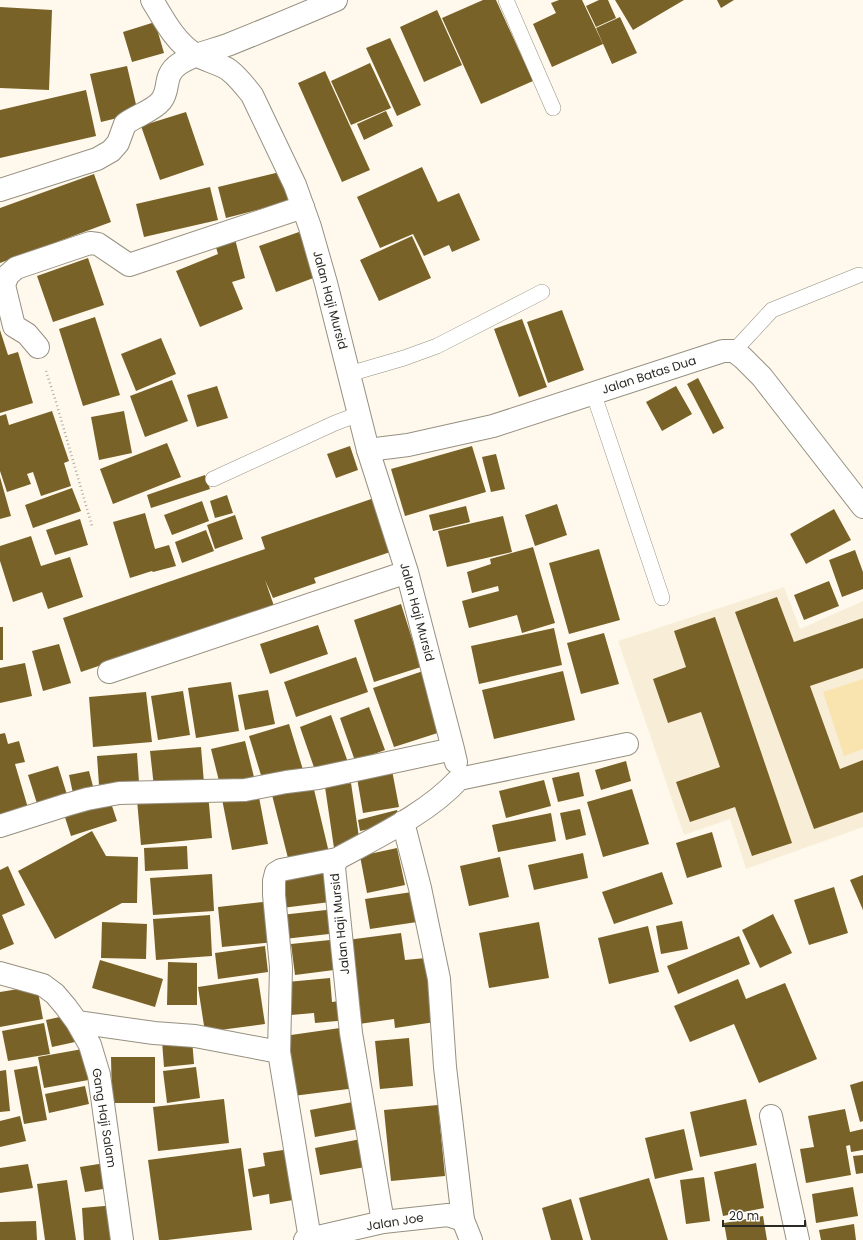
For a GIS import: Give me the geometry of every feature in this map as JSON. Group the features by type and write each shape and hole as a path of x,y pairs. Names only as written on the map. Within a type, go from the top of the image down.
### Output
{"street":[{"name":"Jalan Haji Mursid","path":"152,0 167,25 179,41 196,54 229,70 242,82 252,95 295,185 324,276 368,450 407,572 453,749 459,779 446,792 403,822 337,860 334,867 351,1033 383,1222"},
{"path":"0,190 98,159 111,151 118,143 125,124 156,106 162,100 166,90 166,82 171,72 178,65 196,54 229,44 336,0"},
{"path":"38,347 27,334 7,327 4,285 8,275 16,268 90,243 98,244 129,265 303,207"},
{"name":"Jalan Batas Dua","path":"368,450 408,446 493,426 593,392 723,351 734,352"},
{"path":"734,352 743,358 762,377 863,507"},
{"path":"109,672 407,572"},
{"path":"459,779 627,744"},
{"path":"0,826 87,799 112,794 245,790 286,782 318,778 453,749"},
{"path":"403,822 420,888 439,979 445,1067 463,1220 471,1240"},
{"path":"307,1240 278,1052 281,967 274,880 276,873 282,870 337,860"},
{"name":"Gang Haji Salam","path":"0,973 43,985 55,994 77,1022 90,1045 99,1075 122,1240"},
{"path":"77,1022 154,1033 195,1036 278,1052"},
{"path":"771,1116 798,1240"},
{"name":"Jalan Joe","path":"307,1240 383,1222 448,1214 463,1220"}],"lane":[{"path":"506,0 553,108"},
{"path":"734,352 772,310 859,275"},
{"path":"349,374 404,358 436,346 542,292"},
{"path":"593,392 662,598"},
{"path":"213,479 335,423 359,414"}],"path":[{"path":"38,347 56,402 92,526"}],"shaded area":[{"path":"784,587 800,629 863,601 863,827 746,869 730,819 684,835 618,641"},
{"path":"863,679 863,749 844,756 823,692"}],"building":[{"path":"483,0 496,0 533,81 481,104 442,18"},
{"path":"559,0 582,0 603,44 552,67 533,24 556,13 551,3"},
{"path":"599,0 608,0 616,18 596,27 586,6"},
{"path":"615,0 684,0 633,30"},
{"path":"717,0 734,0 721,8"},
{"path":"0,7 52,10 49,90 0,88"},
{"path":"437,10 462,65 424,82 400,27"},
{"path":"620,17 637,53 612,64 596,28"},
{"path":"155,22 164,53 132,62 123,32"},
{"path":"390,38 421,105 397,116 366,48"},
{"path":"370,63 391,108 351,125 331,81"},
{"path":"127,66 138,113 101,122 90,74"},
{"path":"325,71 370,170 342,182 298,83"},
{"path":"86,90 96,136 0,158 0,110"},
{"path":"386,111 393,126 364,140 357,124"},
{"path":"186,112 204,165 160,180 141,126"},
{"path":"422,167 438,202 459,193 480,240 452,252 449,245 424,256 413,234 380,248 357,197"},
{"path":"284,171 292,201 226,218 218,187"},
{"path":"94,174 111,222 0,263 0,208"},
{"path":"210,187 218,220 144,237 136,204"},
{"path":"299,232 316,277 276,292 259,246"},
{"path":"412,236 431,278 379,301 360,260"},
{"path":"235,239 245,278 232,282 243,309 200,327 176,271 218,254 215,244"},
{"path":"88,258 104,305 53,322 37,276"},
{"path":"562,310 584,370 548,383 527,322"},
{"path":"95,317 120,395 83,406 59,329"},
{"path":"522,319 547,387 519,397 494,329"},
{"path":"0,330 8,355 18,352 33,403 0,413"},
{"path":"161,338 176,374 136,391 121,354"},
{"path":"698,378 724,428 713,434 687,384"},
{"path":"172,380 188,421 145,437 130,396"},
{"path":"217,386 228,418 197,427 187,395"},
{"path":"676,386 692,414 662,431 646,402"},
{"path":"52,411 69,461 64,463 71,486 41,496 33,472 27,474 31,484 7,492 0,471 0,416 6,414 9,425"},
{"path":"124,411 132,453 99,460 91,417"},
{"path":"167,443 181,477 113,504 100,469"},
{"path":"350,446 358,470 336,478 327,454"},
{"path":"472,446 486,492 405,516 391,469"},
{"path":"496,454 505,489 491,492 482,457"},
{"path":"205,475 210,489 151,508 147,495"},
{"path":"0,477 11,516 0,519"},
{"path":"72,488 81,511 33,528 25,505"},
{"path":"227,495 233,513 215,518 210,501"},
{"path":"380,496 399,549 314,578 316,583 273,598 265,580 274,606 81,672 63,618 265,549 261,537"},
{"path":"202,501 209,521 172,535 164,515"},
{"path":"557,504 567,535 535,546 525,515"},
{"path":"466,506 470,522 433,531 429,515"},
{"path":"834,509 851,540 806,564 790,534"},
{"path":"145,513 155,549 169,545 176,566 152,571 130,578 113,522"},
{"path":"235,515 243,539 215,549 207,525"},
{"path":"503,516 512,552 447,567 438,531"},
{"path":"80,519 88,545 55,555 46,530"},
{"path":"206,530 214,551 182,563 175,542"},
{"path":"31,536 41,566 70,557 83,597 48,609 42,592 13,602 0,561 0,546"},
{"path":"533,547 555,623 522,633 517,615 469,628 462,601 499,591 498,586 472,593 467,572 491,564 490,559"},
{"path":"599,549 620,620 569,634 549,563"},
{"path":"855,550 863,572 863,589 842,597 829,560"},
{"path":"829,581 839,606 804,620 794,595"},
{"path":"777,597 794,642 863,618 863,668 810,686 840,769 863,760 863,812 814,829 735,612"},
{"path":"401,604 421,667 374,682 354,620"},
{"path":"715,617 792,843 752,856 735,807 690,822 676,782 720,767 701,712 668,723 653,679 686,667 674,631"},
{"path":"318,625 328,654 270,674 260,644"},
{"path":"0,627 3,627 3,660 0,660"},
{"path":"554,628 562,665 479,684 471,646"},
{"path":"604,633 619,684 581,694 567,643"},
{"path":"59,644 71,683 43,691 32,651"},
{"path":"356,657 368,692 296,717 284,682"},
{"path":"25,663 32,696 0,703 0,668"},
{"path":"426,670 447,730 394,747 373,688"},
{"path":"563,671 575,720 494,739 482,690"},
{"path":"231,682 239,731 196,738 188,688"},
{"path":"268,690 275,724 245,730 238,695"},
{"path":"183,691 190,735 158,740 151,696"},
{"path":"146,692 152,742 93,747 89,697"},
{"path":"369,707 385,750 355,761 340,718"},
{"path":"331,715 349,765 317,776 300,727"},
{"path":"289,724 304,773 264,785 249,736"},
{"path":"5,733 8,744 19,741 25,762 15,764 28,808 0,816 0,734"},
{"path":"245,741 255,781 221,789 211,749"},
{"path":"201,747 204,783 154,787 150,751"},
{"path":"137,753 139,782 99,785 97,756"},
{"path":"626,761 631,781 601,790 595,770"},
{"path":"391,765 399,807 363,813 356,772"},
{"path":"58,766 69,801 39,810 28,775"},
{"path":"89,771 95,794 74,798 69,775"},
{"path":"579,772 584,796 558,802 552,778"},
{"path":"544,780 551,806 506,818 499,791"},
{"path":"312,781 330,857 290,866 271,791"},
{"path":"351,783 360,844 334,848 325,787"},
{"path":"632,789 649,844 603,857 587,802"},
{"path":"258,792 268,844 232,850 222,799"},
{"path":"208,793 212,838 141,845 137,800"},
{"path":"109,797 117,821 71,836 63,811"},
{"path":"580,809 586,835 566,840 560,813"},
{"path":"397,810 400,822 360,831 358,820"},
{"path":"551,813 556,841 498,852 492,825"},
{"path":"92,831 106,856 138,857 137,903 122,903 55,939 18,871"},
{"path":"712,832 722,867 687,878 676,843"},
{"path":"187,846 188,869 145,871 144,848"},
{"path":"397,848 405,885 367,893 360,856"},
{"path":"583,853 588,878 534,890 528,865"},
{"path":"500,857 509,897 469,906 460,866"},
{"path":"8,866 25,905 2,915 14,944 0,950 0,870"},
{"path":"326,870 330,902 282,908 278,876"},
{"path":"662,872 673,904 614,924 602,892"},
{"path":"212,874 214,911 153,915 150,878"},
{"path":"863,875 863,910 850,880"},
{"path":"834,887 848,933 809,945 794,900"},
{"path":"412,892 417,922 370,929 365,899"},
{"path":"271,901 275,942 222,947 218,907"},
{"path":"335,909 338,933 284,939 281,915"},
{"path":"773,914 792,953 760,968 742,930"},
{"path":"210,915 212,956 156,960 153,919"},
{"path":"682,921 688,949 661,954 656,926"},
{"path":"102,922 147,924 146,959 101,958"},
{"path":"539,922 549,978 489,988 479,933"},
{"path":"648,926 659,972 609,984 598,938"},
{"path":"401,933 405,960 426,958 435,1022 395,1028 394,1019 359,1024 347,940"},
{"path":"739,936 750,964 678,994 667,966"},
{"path":"330,940 334,970 295,975 291,944"},
{"path":"265,946 268,972 218,979 215,953"},
{"path":"100,960 163,979 155,1007 92,988"},
{"path":"168,962 197,963 197,1005 167,1005"},
{"path":"258,978 265,1024 205,1032 198,987"},
{"path":"330,978 332,1002 346,1000 348,1020 315,1023 314,1013 291,1015 287,982"},
{"path":"738,979 746,999 785,983 817,1059 759,1083 734,1024 690,1042 674,1006"},
{"path":"37,986 43,1019 0,1027 0,992"},
{"path":"69,1015 75,1042 52,1047 46,1020"},
{"path":"44,1023 50,1054 8,1061 2,1031"},
{"path":"347,1027 356,1088 293,1096 284,1036"},
{"path":"409,1038 413,1086 380,1089 375,1041"},
{"path":"192,1039 194,1064 164,1067 162,1041"},
{"path":"88,1048 94,1079 44,1088 38,1057"},
{"path":"111,1057 155,1057 155,1103 112,1103"},
{"path":"37,1066 47,1120 24,1124 14,1070"},
{"path":"196,1067 200,1098 167,1103 163,1071"},
{"path":"6,1070 10,1111 0,1112 0,1071"},
{"path":"863,1081 863,1121 860,1122 850,1085"},
{"path":"85,1086 89,1104 49,1113 45,1094"},
{"path":"224,1099 229,1143 158,1151 153,1107"},
{"path":"746,1099 757,1145 700,1157 690,1112"},
{"path":"358,1101 363,1128 315,1137 310,1110"},
{"path":"438,1105 445,1176 391,1181 384,1110"},
{"path":"845,1109 850,1132 863,1129 863,1150 851,1152 850,1145 846,1146 851,1175 806,1183 800,1149 814,1147 808,1116"},
{"path":"20,1116 26,1141 0,1147 0,1121"},
{"path":"684,1129 693,1170 655,1179 645,1138"},
{"path":"366,1138 371,1166 320,1175 315,1148"},
{"path":"241,1148 252,1230 159,1240 148,1160"},
{"path":"290,1149 299,1199 270,1204 269,1194 253,1197 248,1169 265,1166 263,1153"},
{"path":"863,1155 863,1173 856,1174 853,1156"},
{"path":"105,1163 109,1188 85,1192 80,1167"},
{"path":"756,1163 764,1208 723,1216 714,1172"},
{"path":"28,1164 33,1188 0,1193 0,1168"},
{"path":"704,1177 710,1221 686,1224 680,1180"},
{"path":"649,1178 668,1240 591,1240 579,1198"},
{"path":"67,1180 76,1240 45,1240 37,1184"},
{"path":"853,1187 858,1216 816,1223 812,1194"},
{"path":"571,1199 583,1240 551,1240 542,1208"},
{"path":"116,1205 119,1240 84,1240 82,1208"},
{"path":"763,1216 767,1240 727,1240 724,1223"},
{"path":"36,1221 37,1240 0,1240 0,1222"},
{"path":"854,1224 856,1240 821,1240 819,1230"}]}
